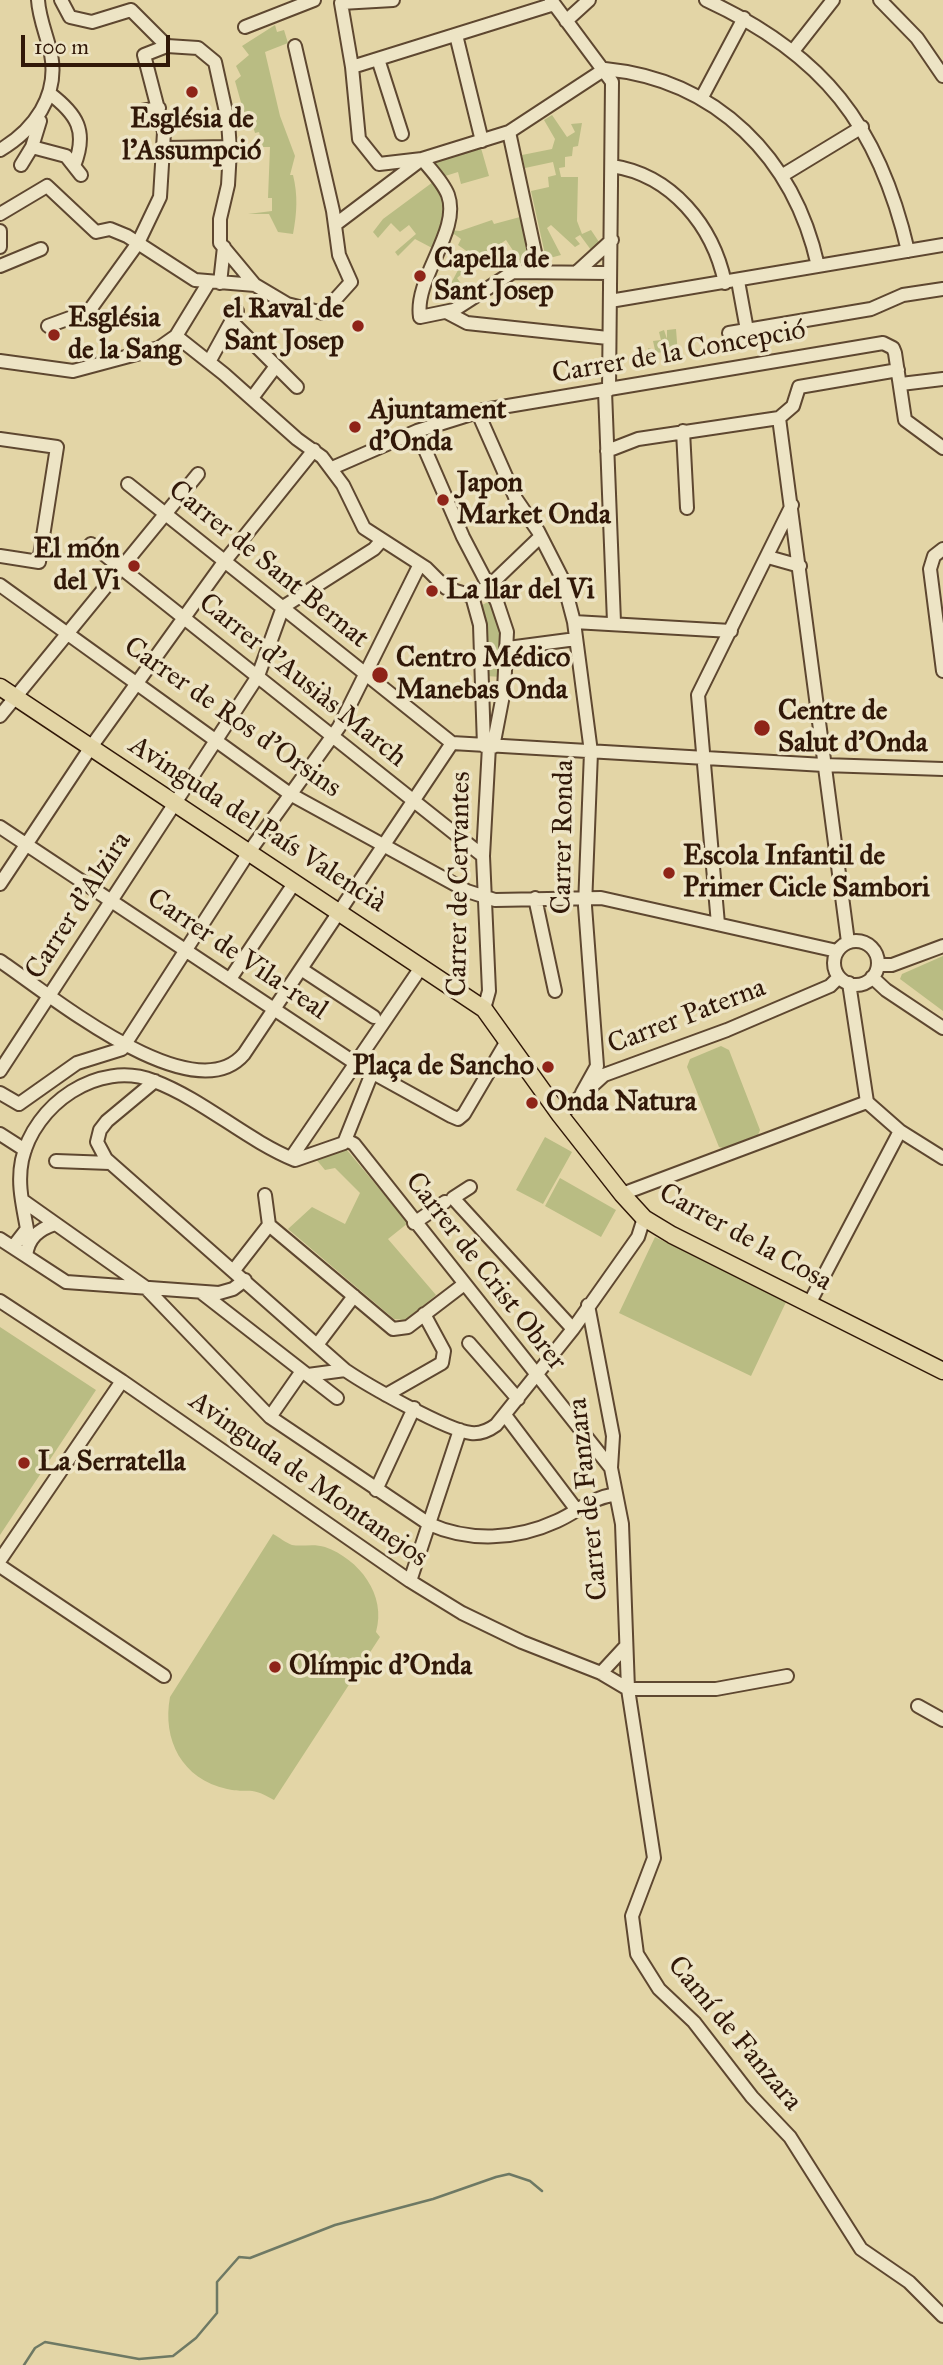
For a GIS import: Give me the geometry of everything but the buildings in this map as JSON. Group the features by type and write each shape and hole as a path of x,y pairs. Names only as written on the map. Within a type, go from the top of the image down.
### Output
{"main road":[{"name":"Avinguda del País Valencià","path":"0,687 484,1009"},
{"name":"Carrer de Cervantes","path":"484,1009 508,1041"},
{"name":"Carrer de la Cosa","path":"508,1041 560,1115 644,1218 672,1235 943,1371"}],"street":[{"path":"22,165 32,147 50,93 51,55 38,0"},
{"path":"61,0 70,17 86,22 130,5 169,47"},
{"path":"245,27 314,0"},
{"path":"393,0 341,3 352,67 359,139 395,182"},
{"path":"566,21 589,0"},
{"path":"706,0 744,18 793,51 833,90 862,127 893,195 908,251"},
{"path":"793,51 833,0"},
{"path":"880,0 916,38 943,76"},
{"path":"352,67 552,2 605,69 613,87 607,451 614,622"},
{"path":"701,99 744,18"},
{"path":"456,35 482,141"},
{"path":"222,243 255,285 287,304 323,313 351,282 339,255 336,225 295,46"},
{"path":"0,360 73,371 159,348 176,336 210,282 222,243 220,218 228,185 230,147 228,121 212,57 194,47 169,47 145,55 159,107 164,148 160,197 138,243 89,311 48,326"},
{"path":"378,59 402,134"},
{"path":"379,164 422,159 509,132 605,69 648,77 701,99 743,129 783,175 805,222 818,266"},
{"path":"32,147 66,156 77,170 77,120 72,111 50,93"},
{"path":"142,111 159,107"},
{"path":"0,150 24,135 44,108"},
{"path":"783,175 862,127"},
{"path":"509,132 539,271"},
{"path":"164,148 230,147"},
{"path":"336,225 422,159"},
{"path":"422,159 445,190 450,209 426,280 419,315 427,317 448,313 475,299 508,274 539,271 610,272"},
{"path":"612,166 646,176 682,202 712,243 732,282 747,330"},
{"path":"0,214 47,186 96,232 111,229 138,243 182,274 210,282 255,285"},
{"path":"0,231 0,247"},
{"path":"578,272 612,240"},
{"path":"610,301 943,245"},
{"path":"0,266 41,249"},
{"path":"729,333 871,309 904,295 943,289"},
{"path":"448,313 467,323 608,338"},
{"path":"209,362 235,317 296,387"},
{"path":"176,336 297,439 314,450 332,468 362,526 420,564 446,588 472,596 489,586 539,538"},
{"name":"Carrer de la Concepció","path":"332,468 416,431 478,412 888,344 895,353 898,370"},
{"path":"252,398 276,366"},
{"path":"607,451 629,441 779,418 793,407 799,387 898,370 908,424 943,448"},
{"path":"901,384 943,379"},
{"name":"Carrer Ronda","path":"478,412 516,499 538,531 539,538 563,580 574,622 591,752 586,897 596,1071 582,1093"},
{"path":"779,418 848,942"},
{"name":"Carrer de Cervantes","path":"416,431 463,537 503,617 508,648 504,690 488,746"},
{"path":"683,431 687,508"},
{"path":"0,439 57,447 39,562 0,556"},
{"path":"0,884 136,683 224,562 314,450"},
{"path":"0,716 198,474"},
{"name":"Carrer de Sant Bernat","path":"128,484 452,743"},
{"path":"718,925 698,695 792,505"},
{"path":"283,607 374,549 382,540"},
{"name":"Carrer d'Ausiàs March","path":"91,544 483,856"},
{"path":"943,549 930,562 939,600 943,671"},
{"path":"768,557 800,566"},
{"path":"0,1093 19,1104 65,1069 85,1059 118,1051 125,1044 250,852 332,736 420,564"},
{"name":"Carrer de Ros d'Orsins","path":"0,585 290,794 461,888 495,900 586,897 837,951"},
{"name":"Carrer de Cervantes","path":"472,596 480,625 488,746 483,856 489,991 484,1009"},
{"name":"Carrer d'Alzira","path":"0,1071 258,676 283,607"},
{"path":"574,622 614,622 731,631"},
{"path":"508,648 576,639"},
{"path":"484,689 504,690"},
{"path":"0,961 125,1044 189,1071 222,1070 235,1064 244,1054 452,743 824,765 943,769"},
{"name":"Carrer de Vila-real","path":"0,827 355,1063 458,1119 464,1114 508,1041"},
{"path":"230,979 295,882"},
{"path":"535,898 555,991"},
{"path":"943,1028 886,990 875,971 874,950 869,945 848,942 837,951 834,965 844,980 867,1102 900,1131 943,1158"},
{"path":"844,980 862,984 875,971 943,946"},
{"path":"291,1158 422,966"},
{"path":"301,969 374,1017"},
{"name":"Carrer Paterna","path":"560,1115 582,1093 610,1072 727,1030 844,980"},
{"path":"596,1054 610,1072"},
{"path":"27,1229 20,1176 25,1150 50,1110 85,1084 125,1077 155,1081 291,1158 299,1159 341,1145 346,1140 372,1073"},
{"path":"155,1081 104,1124 97,1142 102,1154 345,1370 386,1395 460,1430 484,1432 505,1415 573,1329 587,1305 638,1237 644,1218"},
{"path":"622,1194 867,1102"},
{"path":"809,1304 900,1131"},
{"path":"0,1134 25,1150"},
{"name":"Carrer de Crist Obrer","path":"346,1140 354,1144 463,1285 611,1468"},
{"path":"56,1161 110,1163"},
{"path":"470,1187 453,1198 573,1329"},
{"path":"234,1270 266,1228 265,1195"},
{"path":"22,1200 145,1287 270,1417 429,1524 452,1534 506,1536 537,1529 594,1498 616,1494"},
{"path":"414,1223 445,1202"},
{"path":"13,1247 27,1229 52,1222"},
{"path":"26,1256 27,1246 40,1228 52,1222"},
{"path":"266,1228 283,1236 393,1329 404,1329 463,1285"},
{"path":"0,1239 66,1282 226,1292 245,1280"},
{"path":"201,1292 337,1398"},
{"path":"317,1345 354,1296"},
{"name":"Avinguda de Montanejos","path":"0,1301 122,1381 410,1581 462,1613 522,1642 601,1673 628,1689"},
{"name":"Carrer de Fanzara","path":"587,1305 613,1436 611,1468 622,1524 628,1689"},
{"path":"386,1395 442,1363 444,1351 424,1314"},
{"path":"469,1343 518,1399"},
{"path":"270,1417 305,1373 345,1370"},
{"path":"0,1560 122,1381"},
{"path":"376,1490 414,1408"},
{"path":"505,1415 576,1510"},
{"path":"410,1581 460,1430"},
{"path":"0,1566 164,1676"},
{"path":"601,1673 626,1646"},
{"path":"601,1673 627,1665"},
{"path":"628,1689 716,1689 787,1676"},
{"name":"Camí de Fanzara","path":"628,1689 654,1858 632,1916 637,1954 659,1989 694,2022 752,2097 790,2137 861,2249 909,2282 943,2316"},
{"path":"918,1706 943,1720"}],"green space":[{"path":"275,25 277,32 284,30 288,43 265,52 280,116 295,156 290,175 293,175 296,197 293,234 278,232 269,214 248,214 272,211 272,198 268,198 270,147 263,147 259,132 255,133 252,123 249,131 235,81 241,76 236,66 249,55 242,46"},
{"path":"552,115 567,137 575,132 571,124 582,123 578,146 573,147 572,156 565,157 565,167 559,168 561,177 578,177 577,221 582,234 591,230 599,242 591,250 580,235 575,238 580,244 575,247 551,225 547,228 561,255 546,259 531,191 549,187 548,177 556,175 553,162 525,168 522,155 552,149 555,139 544,120"},
{"path":"481,148 489,176 461,184 458,172 442,177 433,165 435,161"},
{"path":"433,182 443,199 444,207 443,223 434,249 415,239 398,256 395,252 416,234 409,225 400,232 391,223 378,238 373,232 383,219"},
{"path":"520,217 531,266 520,266 520,261 506,240 478,259 482,266 478,269 473,263 468,268 472,272 466,277 463,273 457,278 471,297 463,299 459,293 455,296 449,287 465,257 470,260 472,255 458,245 461,239 454,234 450,239 449,230 460,231 492,220 494,224"},
{"path":"676,329 678,355 669,358 664,352 649,354 648,348 655,350 653,341 661,340 659,332 664,330 667,339 667,330"},
{"path":"492,600 504,632 501,677 486,676 478,607"},
{"path":"943,956 943,1011 900,979 902,974"},
{"path":"721,1046 729,1050 760,1130 756,1140 730,1150 719,1147 687,1067 690,1059"},
{"path":"545,1137 572,1152 543,1204 516,1190"},
{"path":"346,1149 408,1223 388,1239 436,1295 406,1320 394,1319 288,1229 312,1207 345,1224 360,1193 335,1168 325,1170 315,1158"},
{"path":"560,1178 616,1210 601,1237 545,1206"},
{"path":"655,1237 787,1300 751,1376 619,1313"},
{"name":"La Serratella","path":"0,1327 96,1390 0,1535"},
{"name":"Olímpic d'Onda","path":"273,1534 292,1545 325,1547 349,1560 359,1569 374,1592 378,1618 376,1632 380,1637 274,1800 254,1791 227,1789 211,1784 187,1767 173,1742 168,1713 170,1697"}],"waterway":[{"path":"24,2365 35,2348 45,2342 139,2359 173,2356 196,2338 217,2313 217,2282 239,2257 250,2258 335,2225 433,2199 509,2174 530,2181 542,2191"}],"place":[{"name":"Església de l'Assumpció","path":"192,92"},
{"name":"Capella de Sant Josep","path":"420,276"},
{"name":"el Raval de Sant Josep","path":"358,326"},
{"name":"Església de la Sang","path":"54,335"},
{"name":"Ajuntament d'Onda","path":"355,427"},
{"name":"Japon Market Onda","path":"443,500"},
{"name":"El món del Vi","path":"134,566"},
{"name":"La llar del Vi","path":"432,591"},
{"name":"Centro Médico Manebas Onda","path":"380,675"},
{"name":"Centre de Salut d'Onda","path":"762,728"},
{"name":"Escola Infantil de Primer Cicle Sambori","path":"669,873"},
{"name":"Plaça de Sancho","path":"548,1067"},
{"name":"Onda Natura","path":"532,1103"},
{"name":"La Serratella","path":"24,1463"},
{"name":"Olímpic d'Onda","path":"275,1667"}]}
